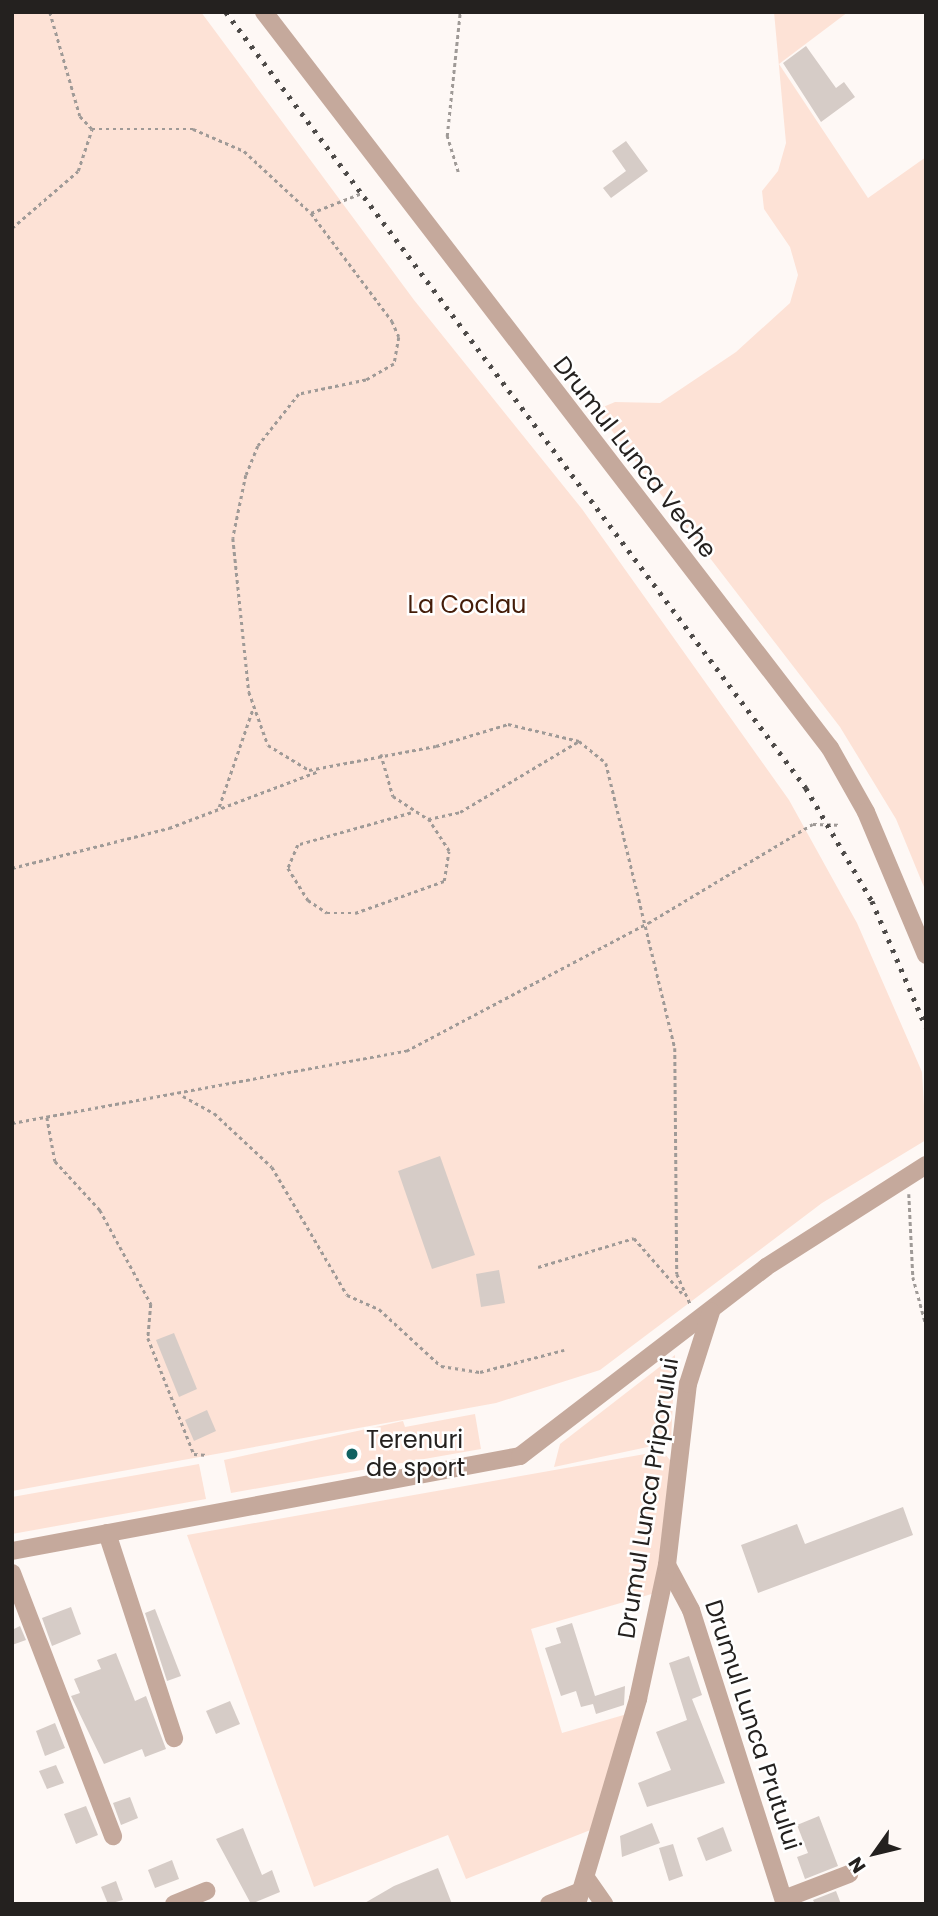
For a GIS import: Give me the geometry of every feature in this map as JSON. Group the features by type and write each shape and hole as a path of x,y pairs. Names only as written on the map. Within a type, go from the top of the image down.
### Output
{"street":[{"name":"Drumul Lunca Veche","path":"264,12 842,765 926,955"},
{"path":"12,1551 510,1460 554,1433 714,1308 926,1165"},
{"name":"Drumul Lunca Priporului","path":"582,1891 638,1699 667,1565 688,1384 714,1308"},
{"path":"107,1533 174,1738"},
{"name":"Drumul Lunca Prutului","path":"667,1565 691,1610 784,1902"},
{"path":"12,1573 113,1836"},
{"path":"784,1902 849,1874"},
{"path":"174,1904 206,1891"},
{"path":"549,1904 582,1891 604,1904"}],"path":[{"path":"50,12 80,116 92,129"},
{"path":"458,172 447,136 460,12"},
{"path":"92,129 142,125 219,138 244,151 311,213 392,321 400,353 383,374 299,394 258,446 236,504 233,538 254,707 268,745 282,759 323,769"},
{"path":"12,228 78,171 92,129"},
{"path":"311,213 362,193"},
{"path":"219,807 254,707"},
{"path":"12,868 169,828 323,769 508,724 579,741 612,773 648,923 679,1075 674,1207 684,1296"},
{"path":"381,754 385,780 411,813 428,819 460,812 579,741"},
{"path":"411,813 298,845 288,868 308,900 327,913 355,912 444,881 449,851 428,819"},
{"path":"12,1123 182,1096 406,1051 648,923 813,824 838,825"},
{"path":"182,1096 214,1113 272,1167 347,1295 379,1309 441,1366 480,1372 564,1350"},
{"path":"47,1117 55,1161 94,1201 151,1304 148,1338 194,1454 208,1455"},
{"path":"908,1176 913,1277 926,1325"},
{"path":"538,1267 634,1238 684,1296 697,1306 714,1308"}],"green space":[{"name":"La Coclau","path":"12,12 201,12 414,300 582,509 789,800 857,923 922,1072 926,1140 822,1203 600,1370 496,1403 12,1491"},
{"path":"774,12 848,12 779,64 868,198 926,157 926,892 896,819 840,727 596,410 615,402 660,403 736,352 790,303 798,275 790,247 764,209 762,191 778,171 786,143"},
{"path":"675,1355 671,1442 554,1467 560,1444"},
{"name":"Terenuri de sport","path":"475,1414 481,1449 231,1493 224,1460 403,1421 405,1427"},
{"path":"662,1451 671,1461 655,1593 531,1629 562,1733 627,1714 593,1829 466,1879 448,1835 314,1887 187,1535"},
{"path":"199,1464 206,1499 12,1534 12,1497"}],"building":[{"path":"806,46 836,88 844,82 855,97 821,122 783,63"},
{"path":"626,141 648,171 611,198 603,188 626,171 612,151"},
{"path":"440,1156 475,1255 432,1269 398,1171"},
{"path":"499,1270 505,1303 481,1307 476,1274"},
{"path":"174,1333 197,1389 179,1397 156,1340"},
{"path":"207,1410 216,1431 194,1441 185,1420"},
{"path":"903,1507 913,1535 758,1593 741,1545 797,1524 805,1544"},
{"path":"71,1607 81,1634 52,1646 42,1618"},
{"path":"155,1609 181,1676 167,1681 145,1613"},
{"path":"572,1623 595,1696 625,1686 624,1705 596,1714 593,1704 581,1707 576,1691 561,1696 545,1648 561,1643 556,1628"},
{"path":"20,1626 26,1640 12,1645 12,1630"},
{"path":"116,1653 135,1701 146,1696 166,1749 145,1757 142,1749 104,1764 71,1696 80,1693 74,1679 101,1669 97,1660"},
{"path":"689,1656 702,1695 692,1699 725,1783 647,1807 638,1783 671,1770 656,1732 687,1720 669,1663"},
{"path":"230,1701 240,1724 216,1734 206,1711"},
{"path":"55,1723 65,1748 45,1756 36,1731"},
{"path":"56,1765 64,1783 47,1789 39,1771"},
{"path":"130,1797 138,1818 121,1825 113,1803"},
{"path":"86,1806 98,1835 76,1844 64,1814"},
{"path":"819,1816 838,1866 805,1879 797,1857 808,1853 797,1825"},
{"path":"652,1823 660,1843 622,1857 620,1836"},
{"path":"723,1827 732,1851 706,1861 697,1838"},
{"path":"243,1828 262,1875 272,1870 280,1892 251,1904 216,1839"},
{"path":"673,1844 683,1876 669,1881 659,1848"},
{"path":"172,1860 179,1879 155,1888 148,1870"},
{"path":"438,1868 452,1904 363,1904 394,1886"},
{"path":"116,1881 123,1900 108,1904 101,1887"},
{"path":"836,1891 841,1904 815,1904 813,1900"}],"railway":[{"path":"226,12 806,788 872,901 926,1027"}],"place":[{"name":"Terenuri de sport","path":"352,1454"}]}
